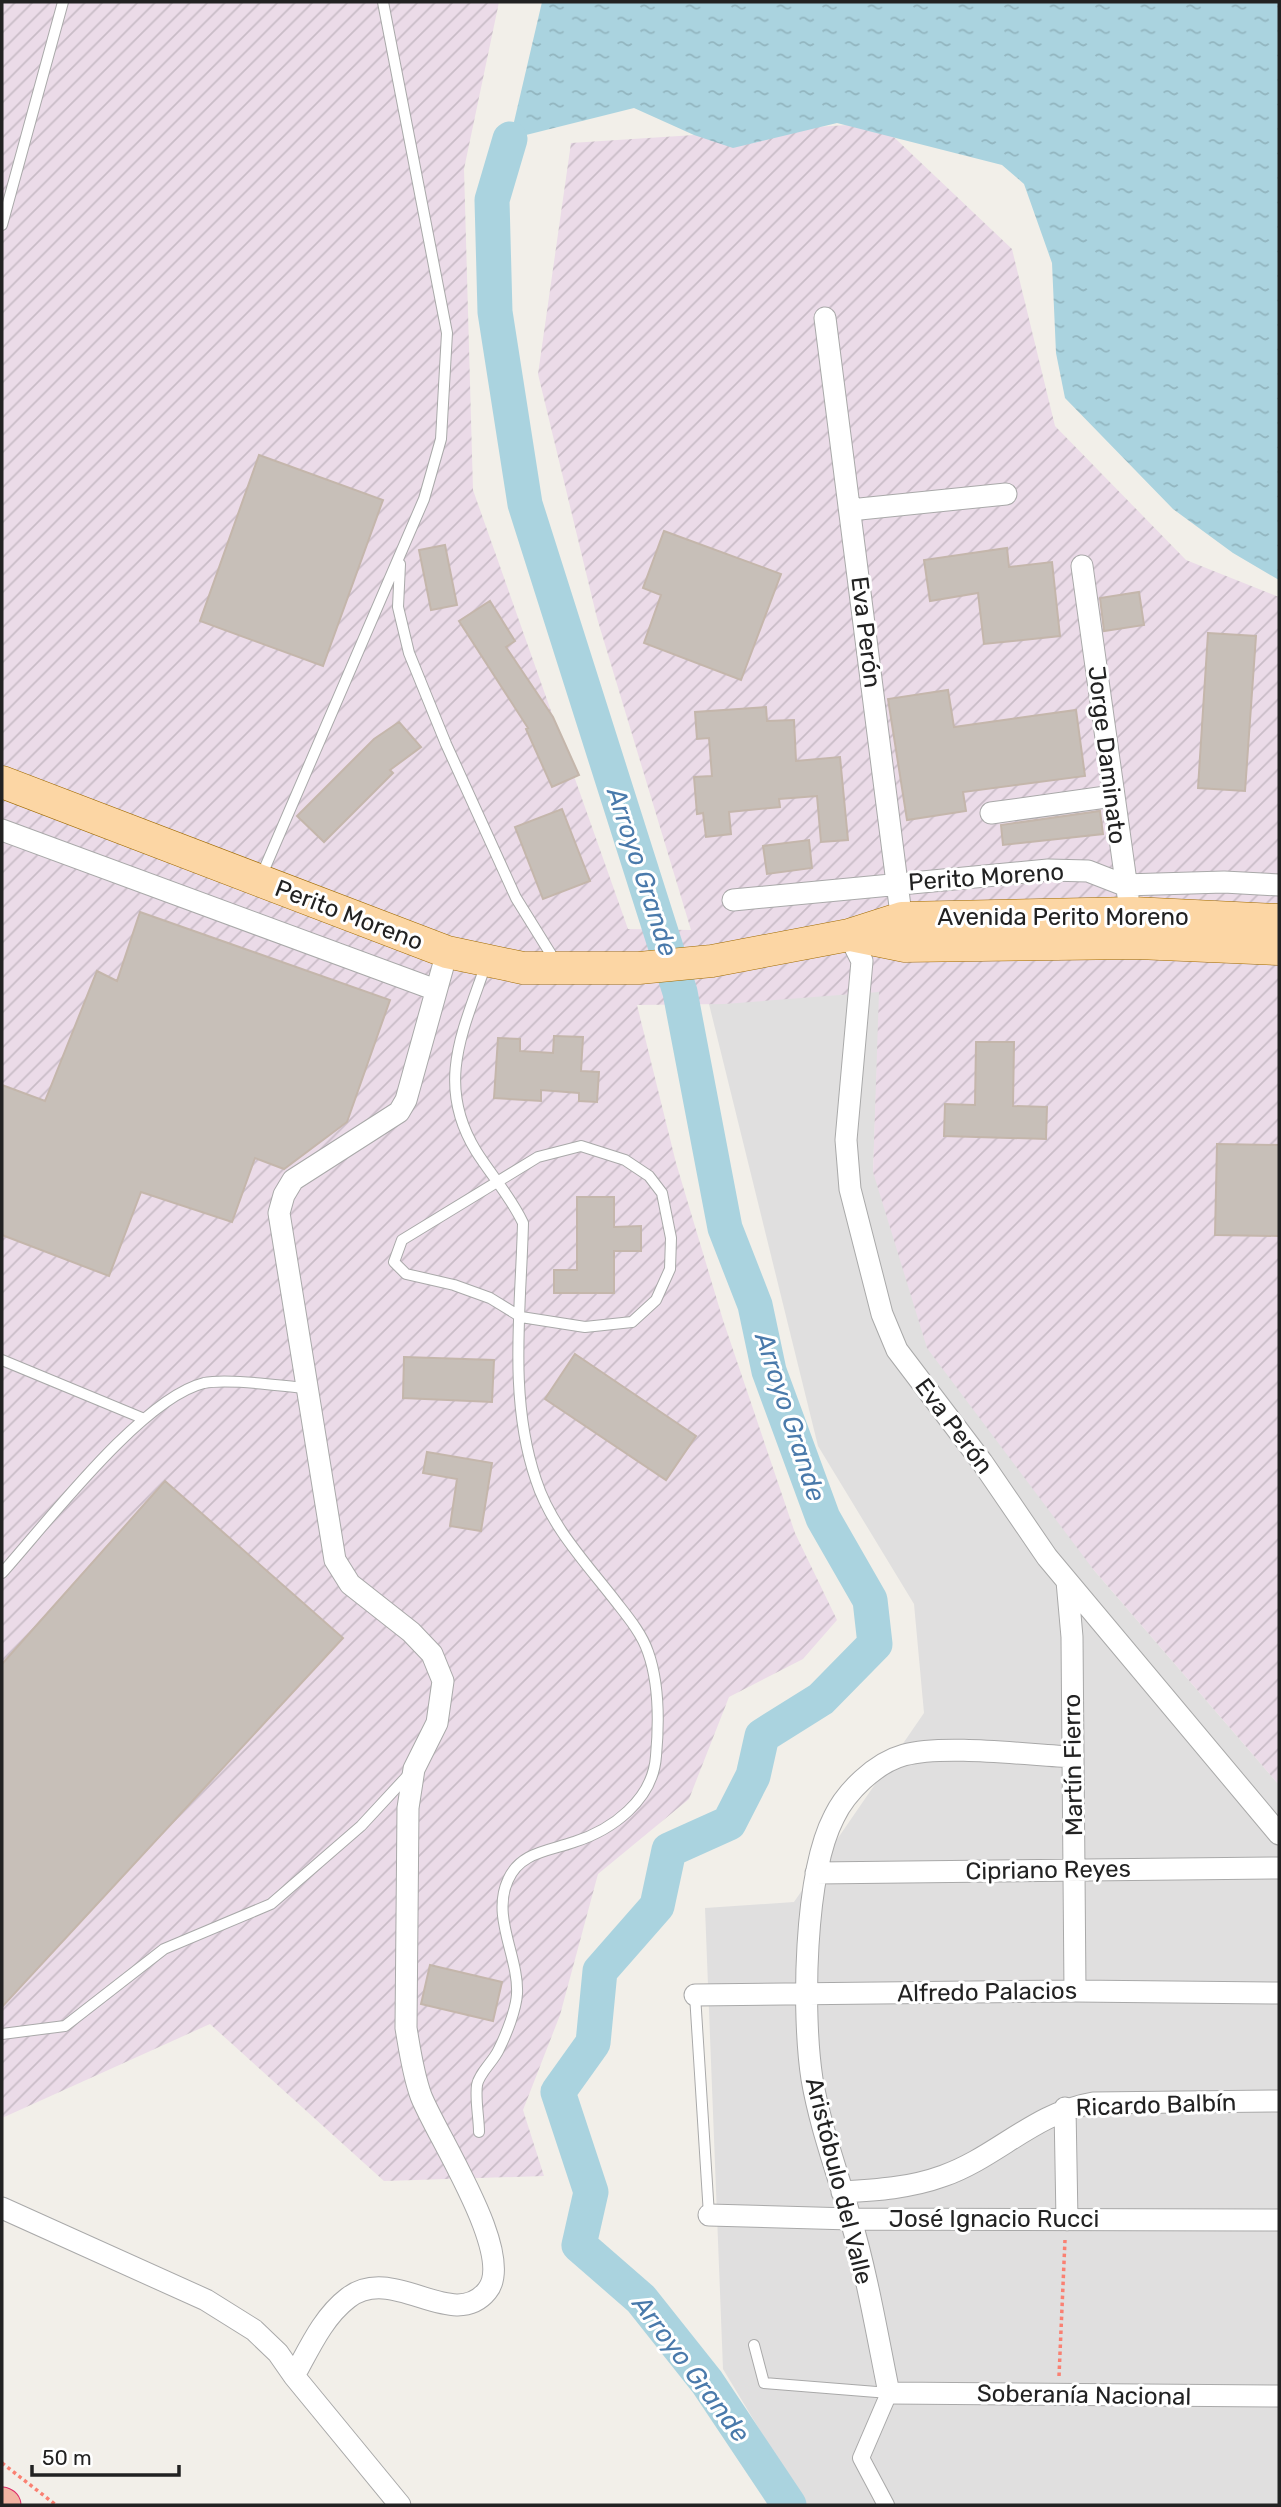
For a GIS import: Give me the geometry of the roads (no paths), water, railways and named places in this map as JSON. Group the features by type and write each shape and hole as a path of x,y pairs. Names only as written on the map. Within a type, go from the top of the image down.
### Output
{"main road":[{"name":"Perito Moreno","path":"2,782 447,952 523,968 639,968 712,961"},
{"name":"Avenida Perito Moreno","path":"712,961 849,935 1131,913 1279,920"},
{"name":"Avenida Perito Moreno","path":"1131,913 1279,949"}],"street":[{"name":"Eva Perón","path":"825,318 904,932"},
{"path":"850,510 1006,494"},
{"name":"Jorge Daminato","path":"1083,566 1131,913"},
{"path":"991,813 1113,796"},
{"path":"2,830 436,990"},
{"name":"Perito Moreno","path":"733,900 1048,870 1088,871 1131,913 1224,882 1279,884"},
{"name":"Eva Perón","path":"849,935 862,961 845,1140 850,1189 882,1314 897,1350 1067,1581 1279,1834"},
{"path":"294,2376 318,2332 348,2297 368,2287 395,2287 438,2303 462,2305 479,2300 490,2289 494,2272 492,2247 478,2208 438,2133 411,2064 406,2028 408,1808 414,1769 437,1723 443,1681 432,1654 411,1632 350,1584 335,1560 279,1213 284,1195 293,1180 399,1112 406,1100 447,952"},
{"name":"Martín Fierro","path":"1067,1581 1072,1637 1075,1991"},
{"name":"Aristóbulo del Valle","path":"890,2392 851,2219 816,2101 811,2075 808,1995 810,1919 816,1873 833,1818 849,1793 868,1775 902,1755 942,1752 1073,1757"},
{"name":"Cipriano Reyes","path":"816,1873 1279,1868"},
{"name":"Alfredo Palacios","path":"695,1995 1075,1991 1279,1993"},
{"name":"Ricardo Balbín","path":"842,2192 898,2188 945,2175 1065,2108 1093,2103 1279,2101"},
{"path":"1065,2108 1067,2220"},
{"path":"2,2208 206,2300 254,2330 278,2353 400,2505"},
{"name":"José Ignacio Rucci","path":"709,2215 851,2219 1279,2220"},
{"path":"886,2505 861,2458 890,2392"},
{"name":"Soberanía Nacional","path":"890,2392 1279,2396"}],"lane":[{"path":"2,225 63,2"},
{"path":"259,881 424,499 440,439 447,333 383,2"},
{"path":"400,555 398,607 409,653 446,744 506,870 516,898 560,969"},
{"path":"480,2132 477,2083 500,2049 517,1995 503,1920 507,1881 518,1865 536,1852 574,1842 607,1829 629,1811 649,1787 656,1759 657,1699 648,1651 631,1621 555,1524 536,1481 521,1420 523,1223 515,1206 474,1148 456,1109 453,1081 455,1056 487,961"},
{"path":"581,1146 625,1160 649,1176 662,1193 671,1238 670,1269 656,1300 632,1322 585,1327 521,1317 490,1298 454,1285 406,1274 394,1262 402,1240 538,1157 581,1146"},
{"path":"2,1360 142,1418"},
{"path":"3,1570 142,1418 184,1390 206,1382 306,1388"},
{"path":"2,2034 65,2026 164,1950 271,1904 362,1826 414,1769"},
{"path":"695,1995 709,2215"},
{"path":"754,2345 764,2383 890,2392"}],"water":[{"path":"542,2 1279,2 1279,580 1233,553 1173,509 1065,398 1056,353 1052,263 1024,184 1002,165 837,123 733,148 694,135 634,108 510,139"}],"waterway":[{"name":"Arroyo Grande","path":"510,139 492,200 495,312 525,504 680,992 725,1228 755,1305 769,1371 823,1518 870,1600 875,1644 821,1699 762,1736 753,1776 729,1823 669,1850 657,1906 600,1971 593,2043 558,2092 591,2192 579,2245 641,2299 707,2382 789,2505"}]}
